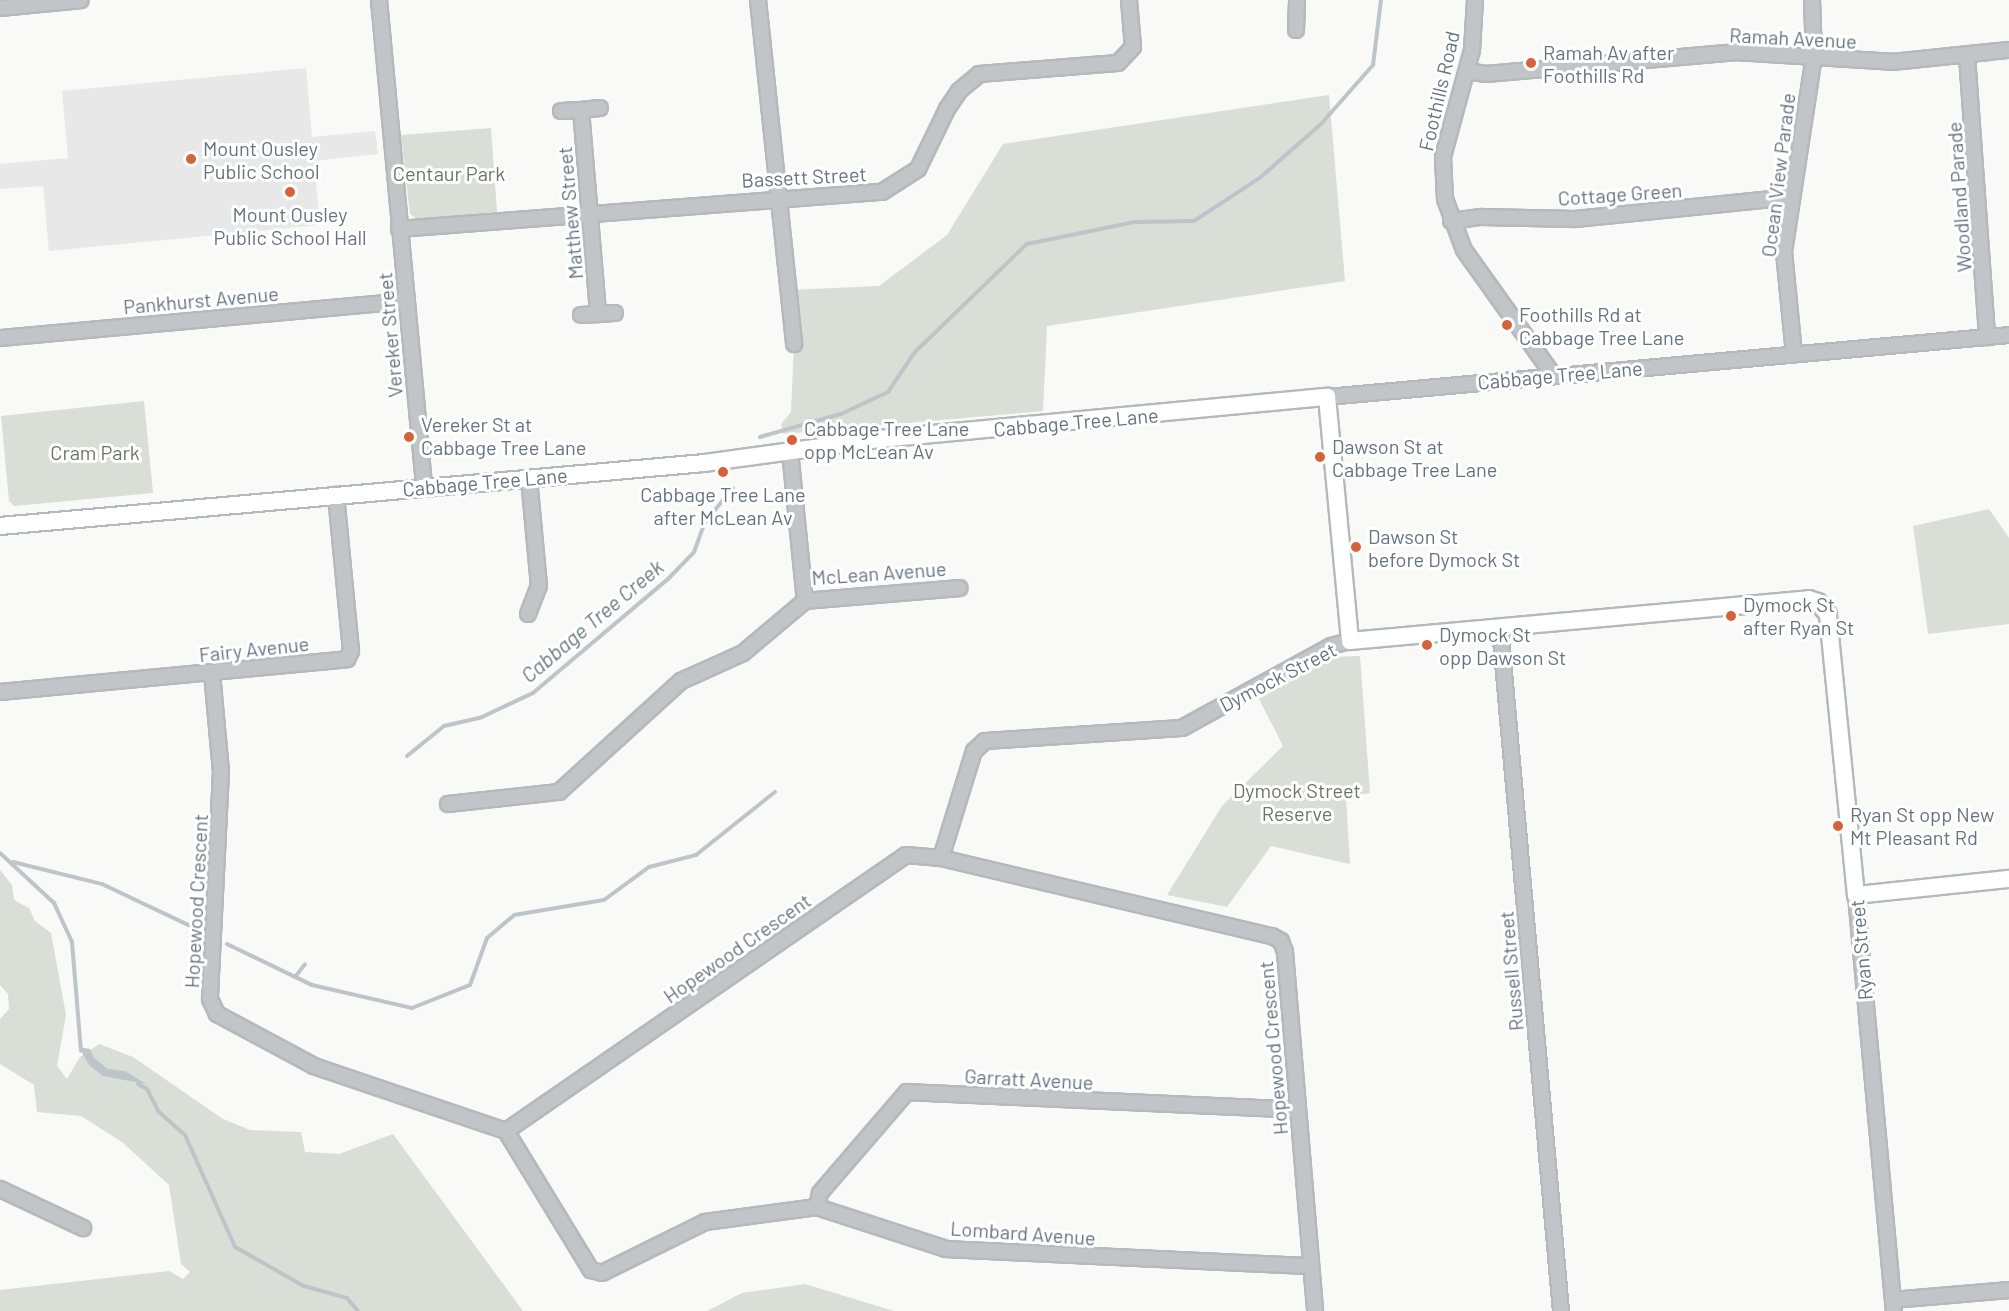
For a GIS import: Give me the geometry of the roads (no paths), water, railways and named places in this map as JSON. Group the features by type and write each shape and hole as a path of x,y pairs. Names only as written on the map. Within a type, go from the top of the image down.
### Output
{"main road":[{"name":"Cabbage Tree Lane","path":"0,526 704,463 790,451 1327,397"},
{"path":"1327,397 1350,641"},
{"name":"Dymock Street","path":"1350,641 1809,599"},
{"name":"Ryan Street","path":"1809,599 1824,607 1828,615 1856,895"},
{"path":"1856,895 2009,879"}],"street":[{"path":"0,8 81,0"},
{"name":"Vereker Street","path":"379,0 424,487"},
{"path":"758,0 794,344"},
{"name":"Bassett Street","path":"399,229 778,197 882,192 918,169 947,109 959,91 979,74 1118,63 1133,47 1129,0"},
{"path":"1296,30 1297,0"},
{"name":"Foothills Road","path":"1475,0 1467,71 1443,157 1442,178 1451,222 1464,250 1553,375"},
{"name":"Ocean View Parade","path":"1794,354 1784,252 1814,57 1812,0"},
{"name":"Ramah Avenue","path":"1467,71 1486,74 1735,52 1892,63 2009,50"},
{"name":"Woodland Parade","path":"1967,56 1987,337"},
{"path":"561,111 600,108"},
{"name":"Matthew Street","path":"581,110 587,212 598,314"},
{"name":"Cottage Green","path":"1451,222 1481,217 1575,219 1792,197"},
{"name":"Pankhurst Avenue","path":"0,338 406,301"},
{"path":"581,315 615,313"},
{"name":"Cabbage Tree Lane","path":"1327,397 2009,335"},
{"name":"McLean Avenue","path":"790,451 805,601 959,588"},
{"path":"528,614 539,586 529,478"},
{"name":"Fairy Avenue","path":"0,692 347,659 351,651 336,495"},
{"path":"448,804 559,792 681,681 743,653 805,601"},
{"name":"Russell Street","path":"1500,628 1561,1311"},
{"name":"Dymock Street","path":"941,858 974,751 985,741 1182,728 1331,646 1350,641"},
{"name":"Hopewood Crescent","path":"212,673 222,771 210,999 217,1014 314,1066 506,1131 906,855 941,858 1272,936 1281,941 1285,952 1315,1311"},
{"name":"Ryan Street","path":"1856,895 1893,1305"},
{"name":"Garratt Avenue","path":"817,1207 820,1193 907,1092 1297,1110"},
{"name":"Lombard Avenue","path":"506,1131 591,1270 602,1273 705,1222 817,1207 946,1249 1311,1266"},
{"path":"0,1189 83,1228"},
{"path":"1893,1305 2009,1290"}],"waterway":[{"name":"Cabbage Tree Creek","path":"760,437 841,414 888,392 915,352 1027,244 1135,222 1194,221 1261,177 1321,124 1373,65 1381,0"},
{"name":"Cabbage Tree Creek","path":"407,756 444,726 482,717 533,693 669,578 694,552 705,522 733,488"},
{"path":"227,944 312,985 412,1008 470,985 487,938 514,915 604,900 649,867 696,855 775,792"},
{"name":"Cabbage Tree Creek","path":"0,853 54,903 72,942 81,1051"},
{"path":"13,862 102,884 199,930"},
{"name":"Cabbage Tree Creek","path":"295,977 305,964"},
{"name":"Cabbage Tree Creek","path":"138,1084 147,1089 158,1111 185,1135 235,1247 304,1286 347,1298 358,1311"}],"place":[{"name":"Ramah Av after Foothills Rd","path":"1531,63"},
{"name":"Mount Ousley Public School","path":"191,159"},
{"name":"Mount Ousley Public School Hall","path":"290,192"},
{"name":"Foothills Rd at Cabbage Tree Lane","path":"1507,325"},
{"name":"Vereker St at Cabbage Tree Lane","path":"409,437"},
{"name":"Cabbage Tree Lane opp McLean Av","path":"792,440"},
{"name":"Dawson St at Cabbage Tree Lane","path":"1320,457"},
{"name":"Cabbage Tree Lane after McLean Av","path":"723,472"},
{"name":"Dawson St before Dymock St","path":"1356,547"},
{"name":"Dymock St after Ryan St","path":"1731,616"},
{"name":"Dymock St opp Dawson St","path":"1427,645"},
{"name":"Ryan St opp New Mt Pleasant Rd","path":"1838,826"}],"park label":[{"name":"Centaur Park","path":"449,173"},
{"name":"Cram Park","path":"95,452"},
{"name":"Dymock Street Reserve","path":"1297,802"}]}
